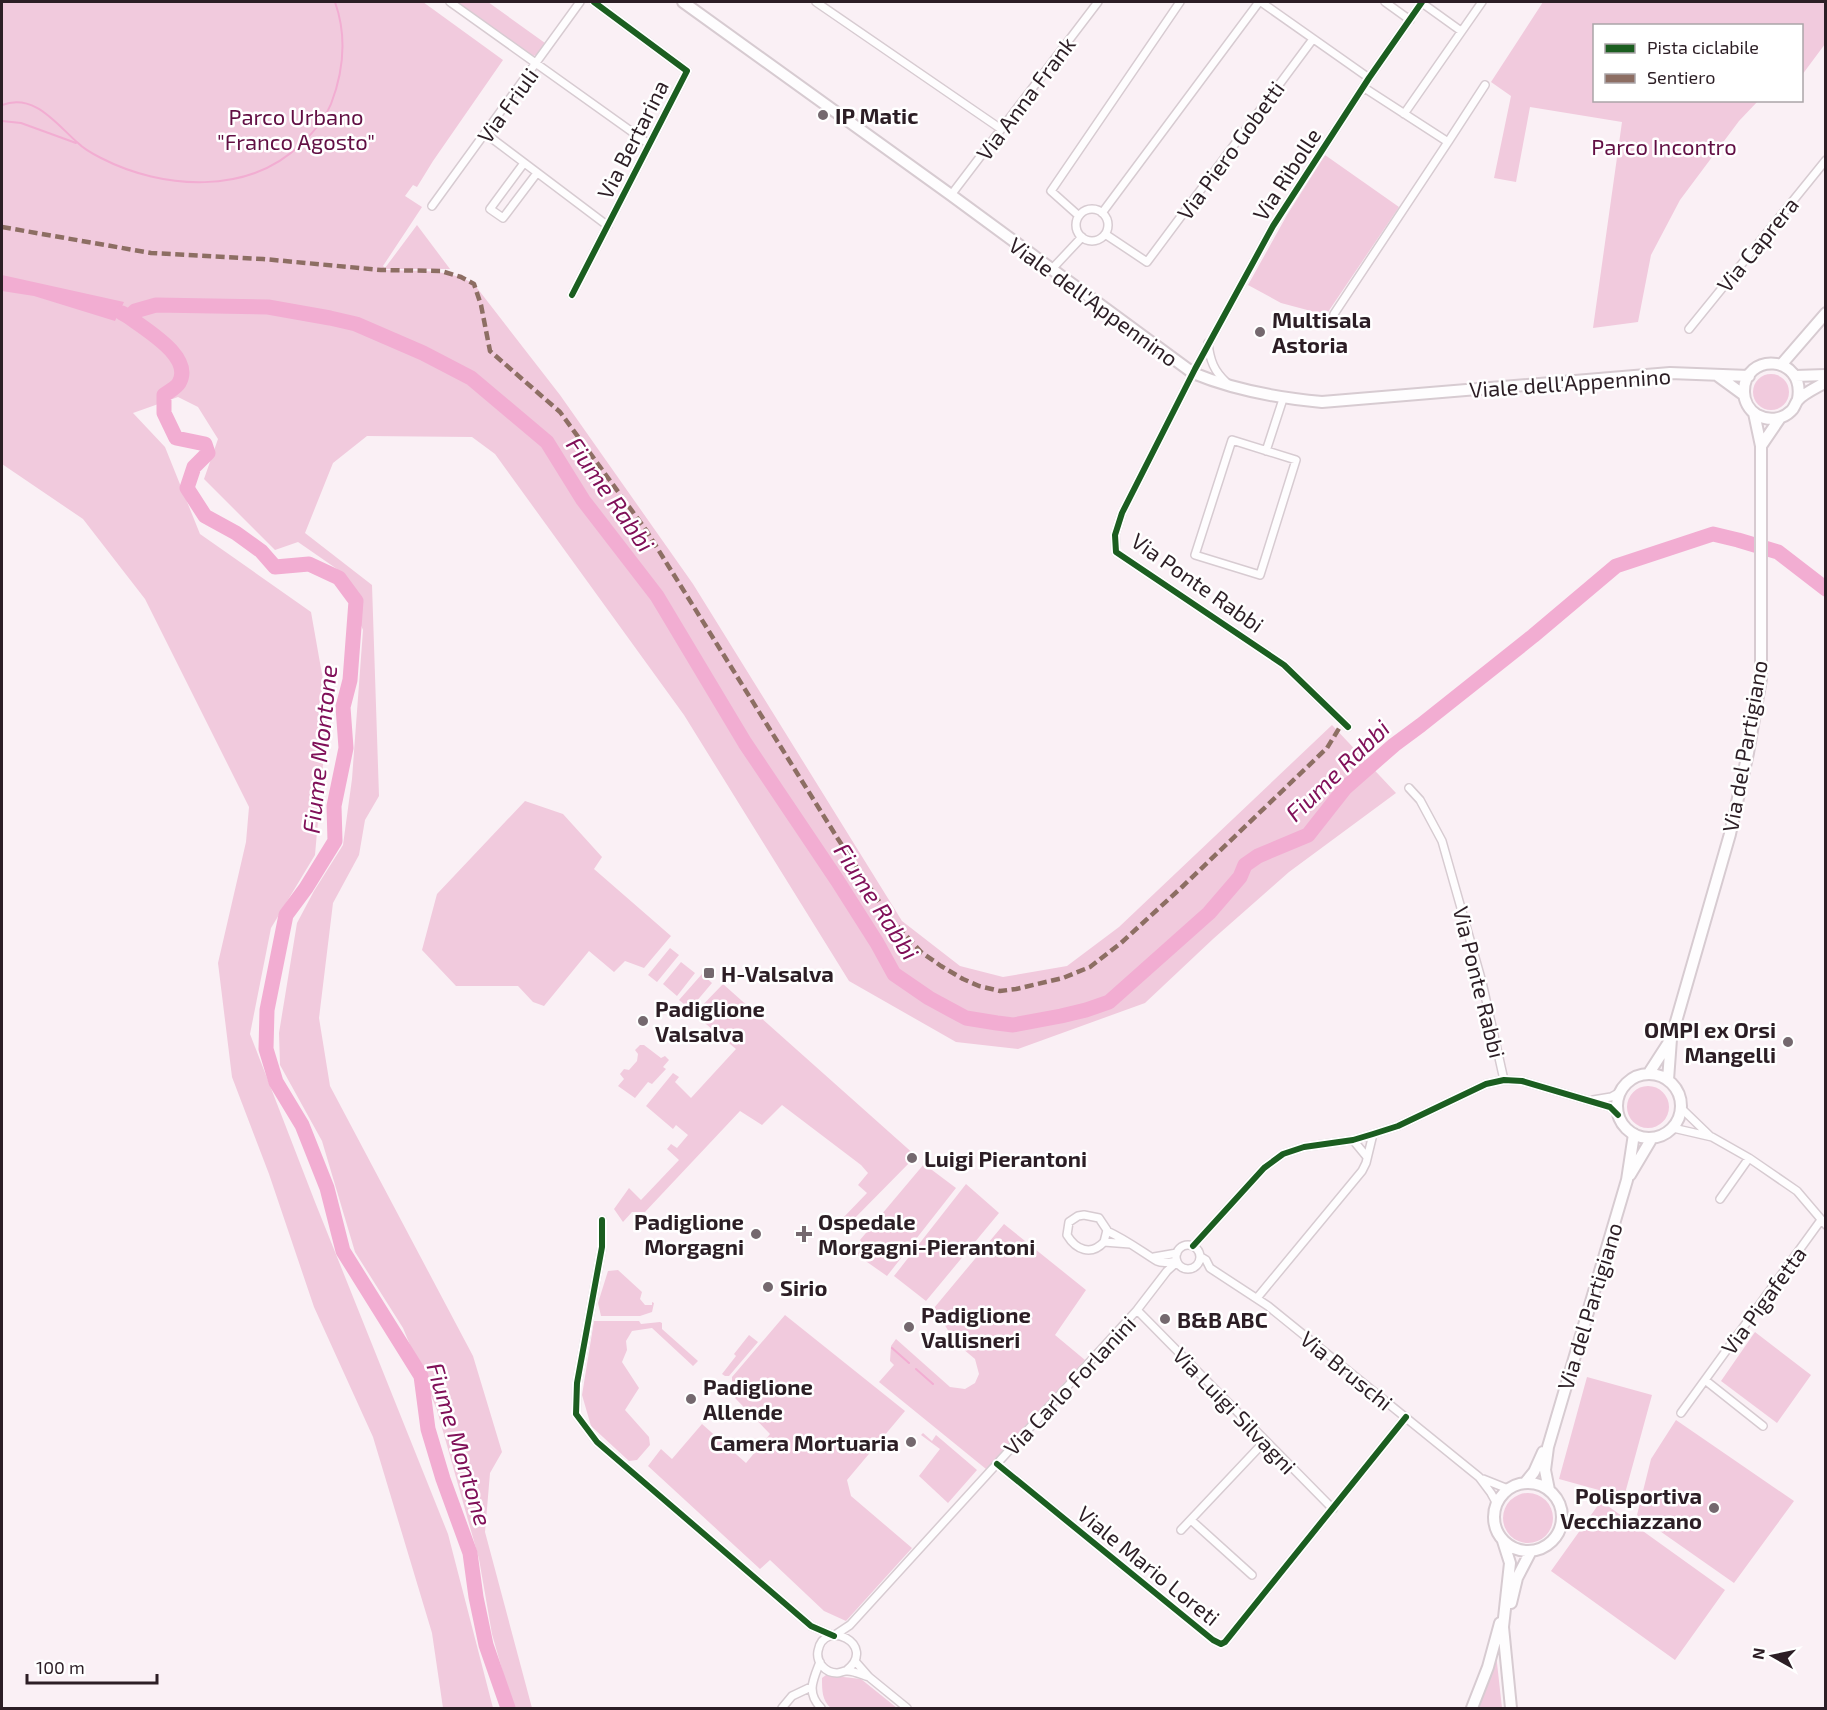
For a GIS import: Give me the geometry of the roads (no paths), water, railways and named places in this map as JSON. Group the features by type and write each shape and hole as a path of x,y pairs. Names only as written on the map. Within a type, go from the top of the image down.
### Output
{"main road":[{"name":"Viale dell'Appennino","path":"683,2 951,195 1192,373 1231,386 1283,399 1322,402 1670,373 1749,376 1760,366 1774,363 1781,365"},
{"path":"1761,446 1780,418 1792,411 1798,399 1799,384 1796,376 1781,365 1826,313"},
{"path":"1796,376 1826,375"},
{"path":"1718,376 1744,395"},
{"path":"1749,376 1744,395 1754,413 1762,418 1780,418"},
{"path":"1798,399 1826,382"},
{"name":"Via del Partigiano","path":"1668,1080 1671,1039 1730,834 1761,679 1761,446 1754,413"},
{"name":"Via del Partigiano","path":"1649,1073 1671,1039"},
{"path":"1649,1073 1668,1080 1678,1092 1681,1108 1679,1118 1673,1128 1652,1138 1634,1134 1627,1129 1618,1115 1617,1100 1620,1092 1632,1079 1649,1073"},
{"name":"Via del Partigiano","path":"1526,1483 1534,1472 1551,1432 1627,1180 1634,1134"},
{"name":"Via del Partigiano","path":"1627,1180 1652,1138"},
{"name":"Via del Partigiano","path":"1549,1490 1545,1470 1551,1432"},
{"path":"1472,1708 1488,1667 1503,1615 1510,1563 1503,1540 1494,1523 1497,1504 1508,1489 1526,1483 1534,1483 1549,1490 1561,1507 1561,1527 1550,1544 1532,1551 1521,1551 1503,1540"},
{"path":"1505,1654 1509,1615 1517,1578 1532,1551"},
{"path":"1503,1615 1510,1708"}],"street":[{"path":"450,2 649,144"},
{"name":"Via Friuli","path":"432,206 580,2"},
{"name":"Via Bertarina","path":"572,295 687,70 594,2"},
{"path":"816,2 1001,129"},
{"name":"Via Anna Frank","path":"951,195 1098,2"},
{"path":"1079,216 1051,191 1180,2"},
{"path":"1102,213 1260,2 1369,78"},
{"path":"1385,2 1410,20"},
{"path":"1422,2 1461,31"},
{"name":"Via Ribolle","path":"1192,373 1273,225 1369,78 1422,2"},
{"path":"1404,114 1482,2"},
{"name":"Via Piero Gobetti","path":"1105,234 1147,262 1312,39"},
{"path":"1334,314 1485,85"},
{"path":"1363,87 1448,142"},
{"path":"486,134 608,226"},
{"name":"Via Caprera","path":"1689,329 1826,160"},
{"path":"524,163 490,209 503,218 537,173"},
{"path":"1087,210 1102,213 1108,226 1105,234 1091,241 1082,237 1076,225 1079,216 1087,210"},
{"path":"1051,270 1082,237"},
{"path":"1208,343 1212,364 1231,386"},
{"name":"Via Ponte Rabbi","path":"1192,373 1122,513 1115,535 1116,552 1284,665 1348,727"},
{"path":"1266,451 1283,399"},
{"path":"1232,440 1266,451 1296,460 1260,575 1195,555 1232,440"},
{"name":"Via Ponte Rabbi","path":"1409,788 1420,800 1442,841 1482,982 1504,1080"},
{"path":"1193,1246 1264,1168 1274,1161 1298,1148 1353,1140 1398,1126 1473,1088 1504,1080 1522,1081 1610,1107 1618,1115"},
{"path":"1590,1101 1611,1097 1620,1092"},
{"path":"1681,1108 1712,1137 1749,1158 1797,1191 1823,1222"},
{"path":"1673,1128 1712,1137"},
{"path":"1257,1298 1362,1171 1373,1134"},
{"path":"1353,1140 1367,1156"},
{"path":"1720,1199 1749,1158"},
{"path":"1107,1231 1104,1242 1093,1250 1081,1249 1067,1235 1067,1228 1072,1219 1078,1216 1095,1216 1103,1222 1107,1231 1154,1257 1177,1259 1185,1269"},
{"path":"602,1220 602,1247 577,1383 576,1414 597,1442 811,1626 845,1637 853,1644 856,1649 855,1661 847,1671"},
{"name":"Via Pigafetta","path":"1681,1413 1823,1222"},
{"path":"1104,1242 1130,1244"},
{"path":"1177,1259 1184,1246 1193,1246 1199,1251 1201,1257 1195,1268"},
{"path":"1165,1276 1185,1269 1210,1268 1206,1260 1201,1257"},
{"name":"Via Carlo Forlanini","path":"850,1625 1137,1310 1177,1259"},
{"name":"Via Bruschi","path":"1210,1268 1257,1298 1406,1417 1479,1478 1497,1504"},
{"name":"Via Luigi Silvagni","path":"1137,1310 1333,1509"},
{"path":"1705,1380 1763,1426"},
{"name":"Viale Mario Loreti","path":"996,1464 1219,1644 1225,1642 1406,1417"},
{"path":"1181,1530 1265,1441"},
{"name":"Via Bruschi","path":"1479,1478 1508,1489"},
{"path":"1191,1520 1252,1575"},
{"path":"850,1625 824,1641 818,1653 820,1662 825,1669 836,1673 847,1671 869,1677"},
{"path":"845,1637 850,1625"},
{"path":"818,1629 824,1641"},
{"path":"855,1661 869,1677 907,1708"},
{"path":"820,1662 811,1687 816,1703 821,1708"},
{"path":"814,1678 825,1669"},
{"path":"782,1708 792,1696 811,1687"}],"waterway":[{"path":"2,105 14,102 35,107 53,119 80,145 92,153 125,169 151,176 178,181 205,182 231,179 257,172 280,161 301,144 318,126 328,110 339,78 342,53 341,28 335,2"},
{"path":"2,121 21,123 76,143"},
{"name":"Fiume Rabbi","path":"129,317 135,311 156,305 268,307 330,318 356,324 423,353 471,378 547,442 583,500 657,596 745,743 837,880 894,974 929,998 966,1018 997,1023 1013,1025 1061,1016 1109,1002 1209,913 1240,877 1245,865 1258,856 1308,835 1345,788 1394,745 1533,636 1616,566 1713,534 1778,552 1826,589"},
{"name":"Fiume Montone","path":"122,313 166,345 180,364 182,373 179,383 164,395 164,413 176,438 205,444 208,453 194,467 187,488 205,516 236,533 261,551 275,567 309,564 339,578 356,601 350,680 343,707 346,748 334,806 335,841 286,915 267,1010 266,1049 276,1082 302,1125 327,1188 343,1251 421,1376 428,1429 443,1479 470,1553 486,1645 508,1708"},
{"path":"892,1348 909,1363"},
{"path":"916,1369 933,1384"}],"place":[{"name":"IP Matic","path":"823,115"},
{"name":"Multisala Astoria","path":"1260,332"},
{"name":"H-Valsalva","path":"709,973"},
{"name":"Padiglione Valsalva","path":"643,1021"},
{"name":"OMPI ex Orsi Mangelli","path":"1788,1042"},
{"name":"Luigi Pierantoni","path":"912,1158"},
{"name":"Padiglione Morgagni","path":"756,1234"},
{"name":"Ospedale Morgagni-Pierantoni","path":"804,1234"},
{"name":"Sirio","path":"768,1287"},
{"name":"B&B ABC","path":"1165,1319"},
{"name":"Padiglione Vallisneri","path":"909,1327"},
{"name":"Padiglione Allende","path":"691,1399"},
{"name":"Camera Mortuaria","path":"911,1442"},
{"name":"Polisportiva Vecchiazzano","path":"1714,1508"}],"park label":[{"name":"Parco Urbano \"Franco Agosto\"","path":"296,128"},
{"name":"Parco Incontro","path":"1664,146"}]}
